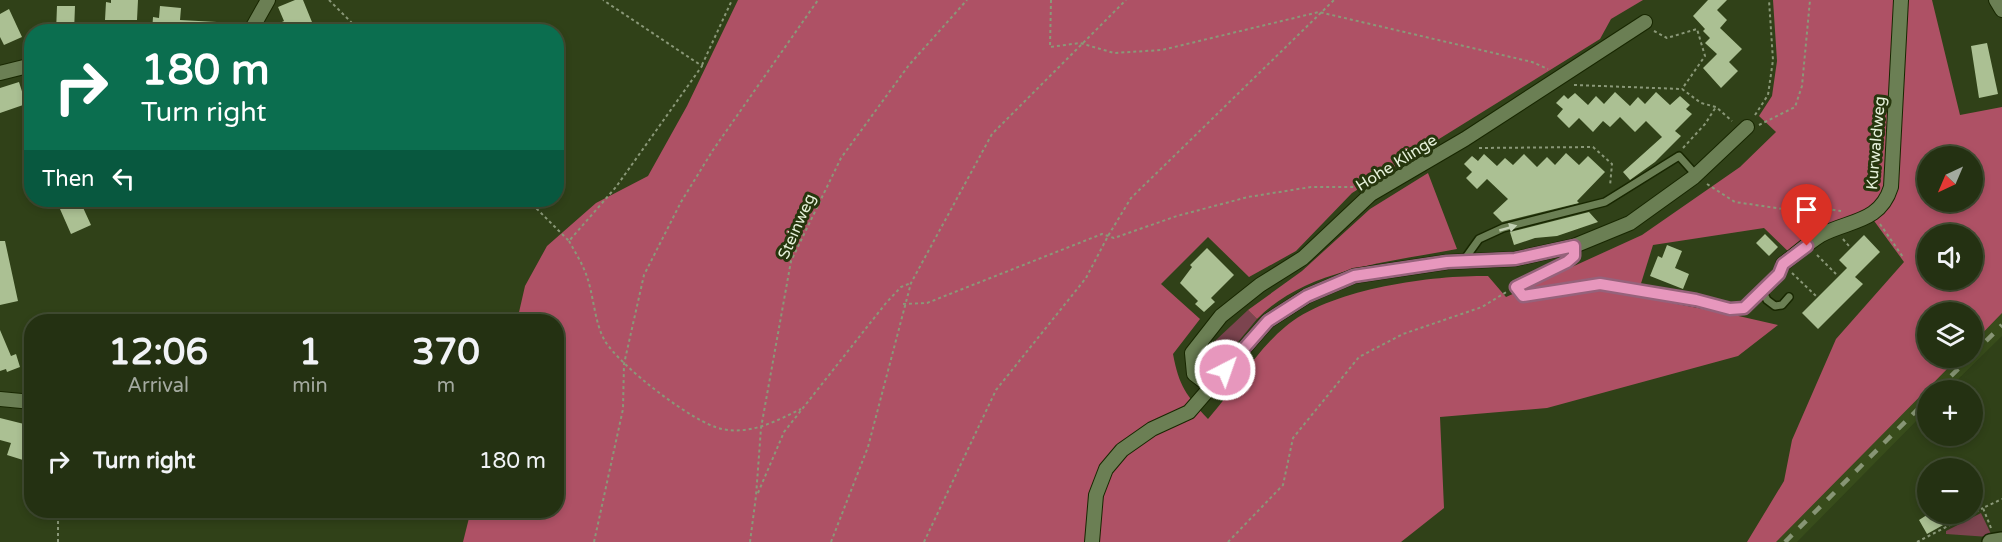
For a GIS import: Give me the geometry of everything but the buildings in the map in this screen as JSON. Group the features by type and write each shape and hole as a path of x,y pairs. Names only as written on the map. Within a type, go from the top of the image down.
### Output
{"street":[{"path":"254,24 268,0"},
{"name":"Kurwaldweg","path":"1867,217 1886,203 1891,188 1901,0"},
{"path":"1996,0 2002,10"},
{"name":"Hohe Klinge","path":"1211,387 1194,374 1192,353 1202,337 1221,316 1260,285 1303,258 1371,194 1465,139 1645,22"},
{"path":"0,73 24,67"},
{"path":"1092,542 1096,495 1106,470 1122,450 1152,429 1189,412 1268,321 1307,296 1354,276 1462,262 1515,259 1574,246 1630,223 1695,176 1742,126"},
{"path":"1783,264 1821,236 1867,217"},
{"path":"0,399 24,401"}],"lane":[{"path":"1462,262 1479,239 1503,228 1574,212 1605,202 1679,156 1695,176"},
{"path":"1574,246 1574,256 1567,262 1516,287 1523,296 1600,284 1696,300 1730,309 1744,308 1779,274 1783,264"},
{"path":"1762,290 1767,300 1775,306 1782,305 1789,297"}],"path":[{"path":"329,0 353,24"},
{"path":"603,0 702,66"},
{"path":"569,242 616,187 702,66 732,0"},
{"path":"594,542 623,409 624,364 644,275 681,202 713,150 818,0"},
{"name":"Steinweg","path":"750,542 761,428 791,261 841,158 909,65 967,0"},
{"path":"1051,0 1050,47 1080,43 1114,53 1162,50 1319,12 1532,62 1562,74"},
{"path":"831,542 868,447 903,304 911,283 992,134 1080,43 1126,0"},
{"path":"924,542 996,390 1086,278 1107,236 1131,198 1319,12 1334,0"},
{"path":"1742,126 1768,95 1773,60 1769,0"},
{"path":"1573,85 1682,89 1701,103 1716,107 1742,126 1765,123 1795,107 1802,86 1810,0"},
{"path":"1667,38 1697,29 1705,56 1682,89"},
{"path":"1679,156 1716,107"},
{"path":"1477,148 1593,147 1612,164 1608,190"},
{"path":"1695,176 1723,192 1735,202 1804,212 1820,208 1839,210 1867,217 1903,257"},
{"path":"903,304 927,303 1102,234 1114,238 1177,216 1248,197 1311,187 1355,187 1371,194"},
{"path":"535,207 569,242 586,274 604,340 624,364 702,420 722,429 761,428 801,409"},
{"path":"1807,246 1836,274"},
{"path":"1783,264 1816,296"},
{"path":"756,496 784,432 886,303 901,287 911,283"},
{"path":"1228,542 1283,485 1293,438 1359,357 1403,334 1482,307 1516,287"},
{"path":"1996,541 1983,508 2002,499"},
{"path":"58,518 58,542"},
{"path":"1917,542 1952,524"}],"shaded area":[{"path":"738,0 1643,0 1611,19 1600,39 1352,193 1296,251 1249,277 1208,237 1161,284 1200,319 1173,354 1184,390 1208,419 1274,337 1304,314 1327,303 1382,287 1465,276 1488,276 1506,297 1642,235 1740,167 1776,132 1759,116 1772,96 1777,61 1773,0 1932,0 1960,115 2002,107 2002,313 1983,333 1983,302 1917,302 1917,368 1948,368 1936,380 1917,380 1917,399 1776,542 1747,542 1784,481 1792,440 1836,339 1904,262 1872,218 1820,240 1798,261 1764,228 1653,245 1638,293 1778,325 1738,356 1547,408 1440,417 1444,508 1401,542 463,542 469,518 564,518 564,314 519,314 525,286 547,246 596,203 648,176 687,106"},
{"path":"1428,173 1457,249 1378,263 1325,278 1300,288 1277,302 1257,319 1248,310 1302,271 1370,209"},
{"path":"1248,310 1257,319 1233,348 1231,347 1214,370 1209,372 1202,370 1198,362 1200,355"},
{"path":"2002,313 2002,336 1983,355 1983,333"},
{"path":"1948,368 1969,368 1957,380 1936,380"},
{"path":"1917,399 1917,420 1797,542 1776,542"},
{"path":"1983,517 1991,534 1989,537 1946,534 1946,531 1960,524 1983,524"}],"railway":[{"path":"1983,344 2002,325"},
{"path":"1947,380 1959,368"},
{"path":"1785,542 1917,410"}],"route":[{"path":"1225,370 1268,321 1307,296 1354,276 1447,262 1515,259 1574,246 1574,256 1567,262 1516,287 1523,296 1600,284 1696,300 1730,309 1744,308 1779,274 1783,264 1807,246"}]}
